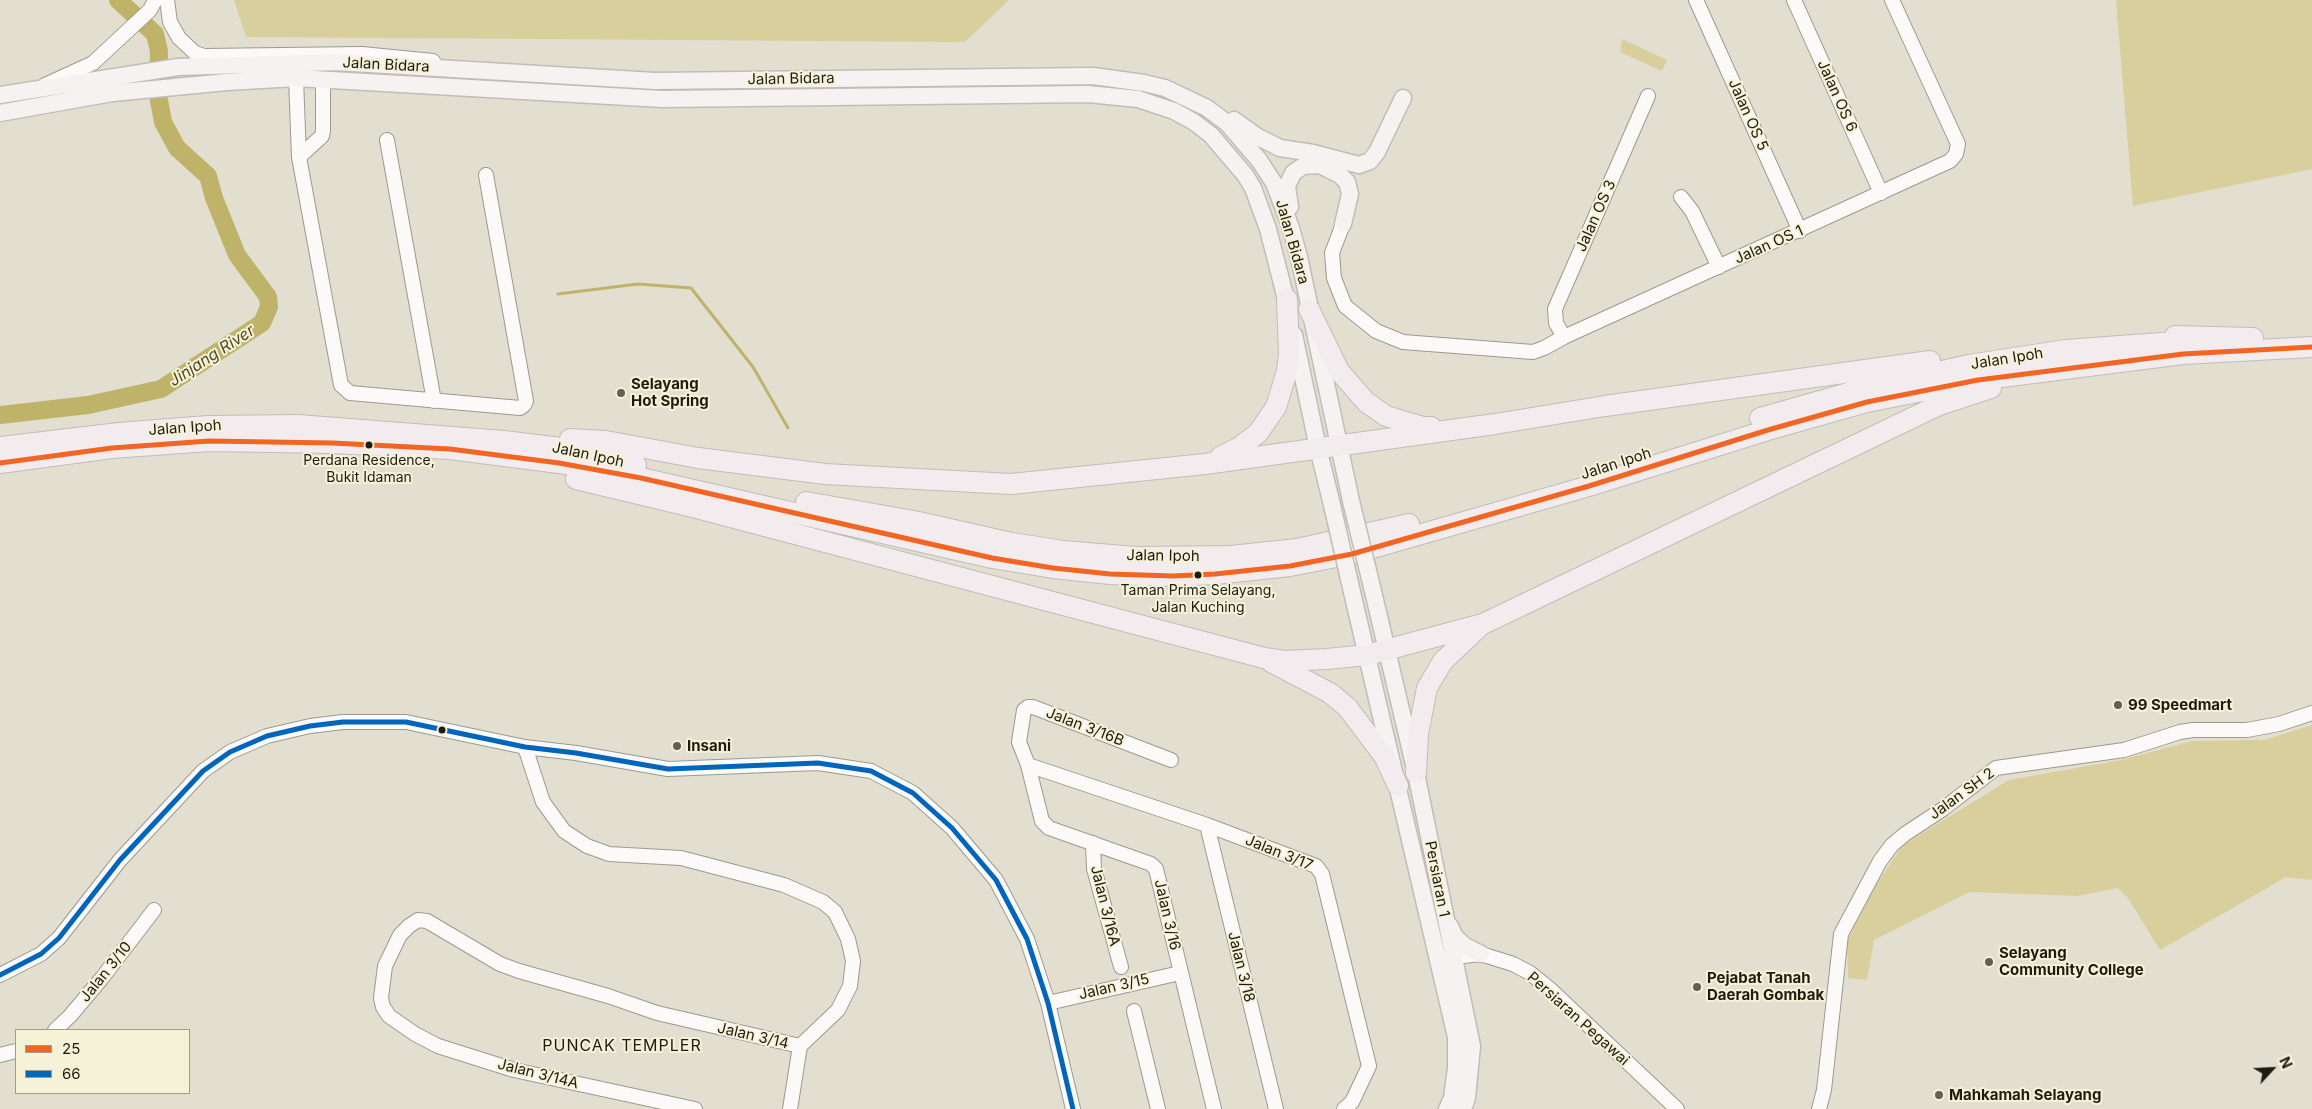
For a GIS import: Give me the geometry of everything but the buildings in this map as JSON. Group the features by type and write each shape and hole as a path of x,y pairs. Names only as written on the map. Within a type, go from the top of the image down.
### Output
{"highway":[{"path":"1204,464 1249,441 1266,424 1276,407 1288,371 1287,299"},
{"path":"1309,309 1339,371 1366,402 1386,416 1423,426 1495,424"},
{"name":"Jalan Ipoh","path":"0,447 119,433 216,425 332,426 504,440 589,453 780,497 914,521 1012,543 1064,551 1136,557 1231,556 1297,549 1396,528 1545,487 1804,405 1862,389 1969,365 2066,350 2140,343 2312,335"},
{"path":"504,440 569,438 606,441 698,458 824,474 1011,484 1204,464 2035,346 2137,336 2252,338"},
{"name":"Jalan Ipoh","path":"0,463 112,448 209,442 332,442 450,449 559,463 641,478 992,558 1044,567 1110,574 1215,574 1290,566 1352,554 1589,486 1768,430 1867,402 1978,380 2184,354 2312,347"},
{"path":"450,449 489,460 697,508 1264,658 1284,661 1367,655 1483,624 1939,405 2031,373"},
{"path":"1416,773 1418,734 1427,688 1443,661 1483,624"},
{"path":"1264,658 1330,693 1346,707 1384,756 1398,786"}],"main road":[{"name":"Jalan Bidara","path":"0,95 39,87 178,67 336,62 655,80 1093,76 1165,88 1207,108 1226,123 1260,160 1274,184 1291,228 1299,258 1338,445 1372,587"},
{"path":"201,66 282,70 313,68 320,70 324,74 323,80"},
{"path":"1093,76 1138,76 1173,83 1196,94 1269,143 1280,148 1353,164 1365,164 1377,152 1403,98"},
{"name":"Jalan Bidara","path":"0,113 143,90 296,78 662,99 1088,94 1138,99 1166,107 1194,122 1211,136 1244,174 1253,188 1266,222 1287,299 1318,448 1352,592"},
{"path":"1331,158 1348,168 1358,183 1358,190 1343,224"},
{"path":"1299,258 1287,192 1290,176 1297,169 1311,165 1320,165 1344,178 1350,194 1343,224"},
{"name":"Persiaran 1","path":"1372,587 1416,773 1444,915 1445,958 1456,1037 1456,1068 1452,1098 1447,1109"},
{"name":"Persiaran 1","path":"1352,592 1398,786 1445,958 1472,1046 1467,1098 1462,1109"},
{"path":"1444,915 1455,937 1465,946 1481,954"}],"street":[{"path":"167,0 170,22 179,38 195,53 204,56 362,54 414,58 478,70"},
{"name":"Jalan OS 5","path":"1696,0 1800,231"},
{"name":"Jalan OS 6","path":"1794,0 1881,193"},
{"name":"Jalan OS 1","path":"1343,224 1332,253 1334,278 1345,306 1376,331 1390,337 1416,343 1533,352 1950,161 1956,154 1958,144 1892,0"},
{"path":"0,90 39,87 93,63 153,5"},
{"path":"296,78 299,157 341,385 350,393 520,408 524,405 526,401 486,175"},
{"path":"299,157 322,136 323,80"},
{"name":"Jalan OS 3","path":"1564,337 1556,323 1555,309 1648,96"},
{"path":"387,140 434,401"},
{"path":"1681,197 1692,211 1719,268"},
{"name":"Jalan 3/16B","path":"1028,764 1019,742 1024,710 1028,707 1171,760"},
{"name":"Jalan SH 2","path":"1819,1109 1826,1082 1841,934 1880,861 1892,845 1905,834 1943,809 1996,768 2124,750 2180,732 2193,730 2247,730 2279,724 2312,713"},
{"path":"0,975 41,954 59,938 120,860 203,771 230,752 267,736 310,726 343,722 406,722 525,747 576,753 668,769 818,763 872,771 913,793 952,828 996,880 1027,939 1048,1003 1074,1109"},
{"name":"Jalan 3/14","path":"389,1016 383,1007 381,998 385,966 400,936 408,926 418,920 437,926 500,964 519,971 608,996 657,1013 800,1046 803,1040 838,1010 850,986 853,960 848,939 835,912 823,902 784,885 682,858 609,854 575,839 564,831 543,802 525,747"},
{"name":"Jalan 3/17","path":"1028,764 1207,824 1316,866 1322,874 1369,1066 1352,1102 1344,1109"},
{"name":"Jalan 3/16","path":"1028,764 1042,821 1049,828 1151,864 1156,869 1214,1109"},
{"name":"Jalan 3/18","path":"1207,824 1276,1109"},
{"name":"Jalan 3/16A","path":"1093,843 1094,869 1121,967"},
{"name":"Jalan 3/10","path":"55,1029 70,1016 102,978 154,910"},
{"name":"Persiaran Pegawai","path":"1445,958 1481,954 1513,964 1530,973 1551,990 1676,1109"},
{"name":"Jalan 3/15","path":"1048,1003 1180,973"},
{"path":"1134,1011 1158,1109"},
{"name":"Jalan 3/14A","path":"389,1016 438,1046 514,1070 695,1109"},
{"path":"790,1109 800,1046"},
{"path":"0,1055 15,1051"}],"shaded area":[{"path":"234,0 1009,0 965,42 246,37"},
{"path":"2116,0 2312,0 2312,169 2133,206"},
{"path":"1622,39 1667,60 1662,71 1620,52"},
{"path":"2312,725 2312,880 2286,877 2160,950 2128,898 2118,888 2077,896 1969,892 1874,940 1867,980 1848,978 1847,941 1875,886 1903,845 2009,780 2121,760 2192,741 2264,740"}],"waterway":[{"name":"Jinjang River","path":"0,415 88,405 161,389 262,323 269,307 268,297 237,255 214,198 208,176 177,148 163,122 158,95 159,51 155,34 118,0"},
{"path":"558,294 638,284 691,288 753,367 788,428"}],"transit line":[{"name":"25","path":"0,463 112,448 209,441 332,443 450,449 559,463 641,478 992,558 1053,568 1110,574 1173,576 1215,574 1290,566 1352,554 1589,486 1768,430 1867,402 1978,380 2183,354 2312,347"},
{"name":"66","path":"0,975 41,954 59,938 120,860 203,771 230,752 267,736 310,726 343,722 406,722 525,747 576,753 668,769 818,763 871,771 913,793 952,828 996,880 1027,939 1048,1003 1073,1109"}],"place":[{"name":"Selayang Hot Spring","path":"621,393"},
{"name":"Perdana Residence, Bukit Idaman","path":"369,445"},
{"name":"Taman Prima Selayang, Jalan Kuching","path":"1198,575"},
{"name":"99 Speedmart","path":"2118,705"},
{"name":"Insani","path":"677,746"},
{"name":"Selayang Community College","path":"1989,962"},
{"name":"Pejabat Tanah Daerah Gombak","path":"1697,987"},
{"name":"Mahkamah Selayang","path":"1939,1095"}],"district":[{"name":"PUNCAK TEMPLER","path":"622,1046"}]}
